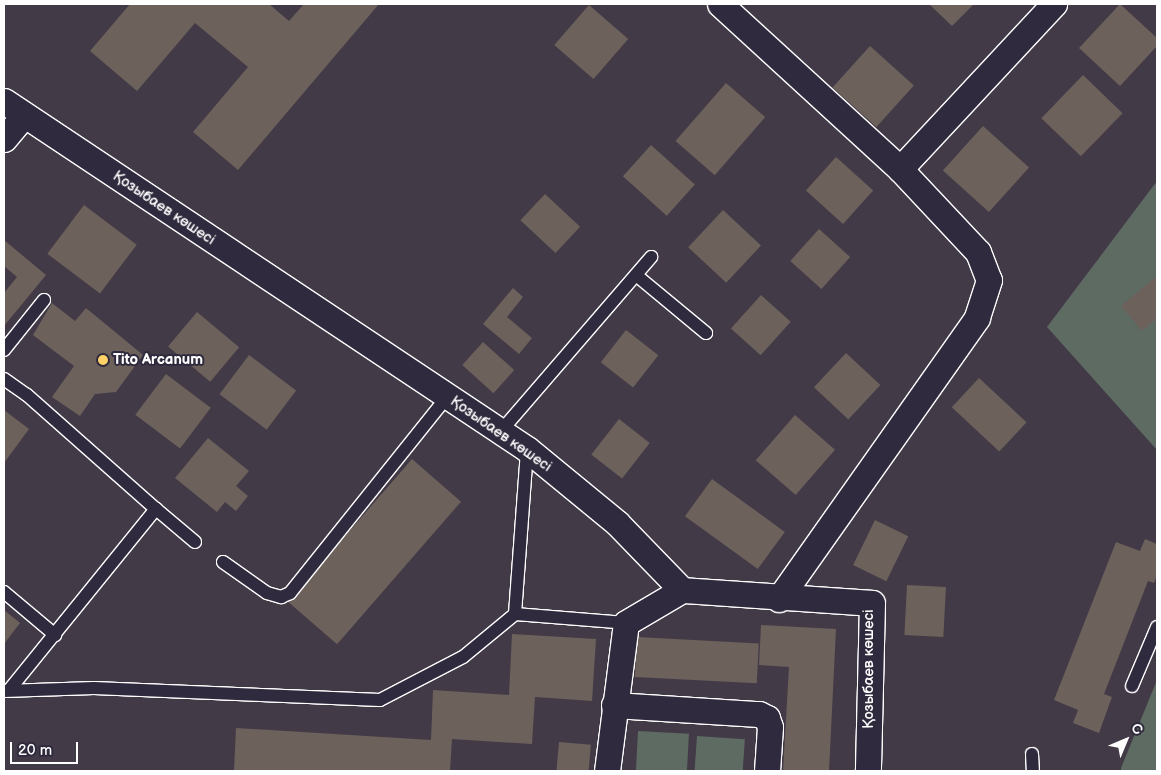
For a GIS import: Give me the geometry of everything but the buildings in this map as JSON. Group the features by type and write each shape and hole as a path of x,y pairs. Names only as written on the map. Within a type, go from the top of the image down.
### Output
{"street":[{"path":"720,4 900,169 978,252 989,280 977,318 779,599"},
{"path":"900,169 1054,4"},
{"name":"Қозыбаев көшесі","path":"4,101 527,449 617,523 682,590 779,599 872,604 868,771"},
{"path":"4,139 24,115"},
{"path":"607,771 626,623 682,590"},
{"path":"614,705 759,714 767,718 770,727 767,771"}],"lane":[{"path":"501,431 651,257"},
{"path":"636,274 706,332"},
{"path":"4,350 44,300"},
{"path":"4,379 27,394 195,542"},
{"path":"223,562 267,593 280,597 290,593 448,396"},
{"path":"515,614 527,449"},
{"path":"7,690 156,509"},
{"path":"4,592 54,634"},
{"path":"7,690 94,688 380,700 463,657 515,614 626,623"},
{"path":"1132,686 1157,627"},
{"path":"1032,754 1033,771"}],"shaded area":[{"path":"1157,181 1157,450 1047,327"},
{"path":"1157,680 1157,771 1121,771 1121,768"},
{"path":"638,731 689,734 687,771 636,771"},
{"path":"697,736 745,739 743,771 695,771"}],"place":[{"name":"Tito Arcanum","path":"103,360"}]}
